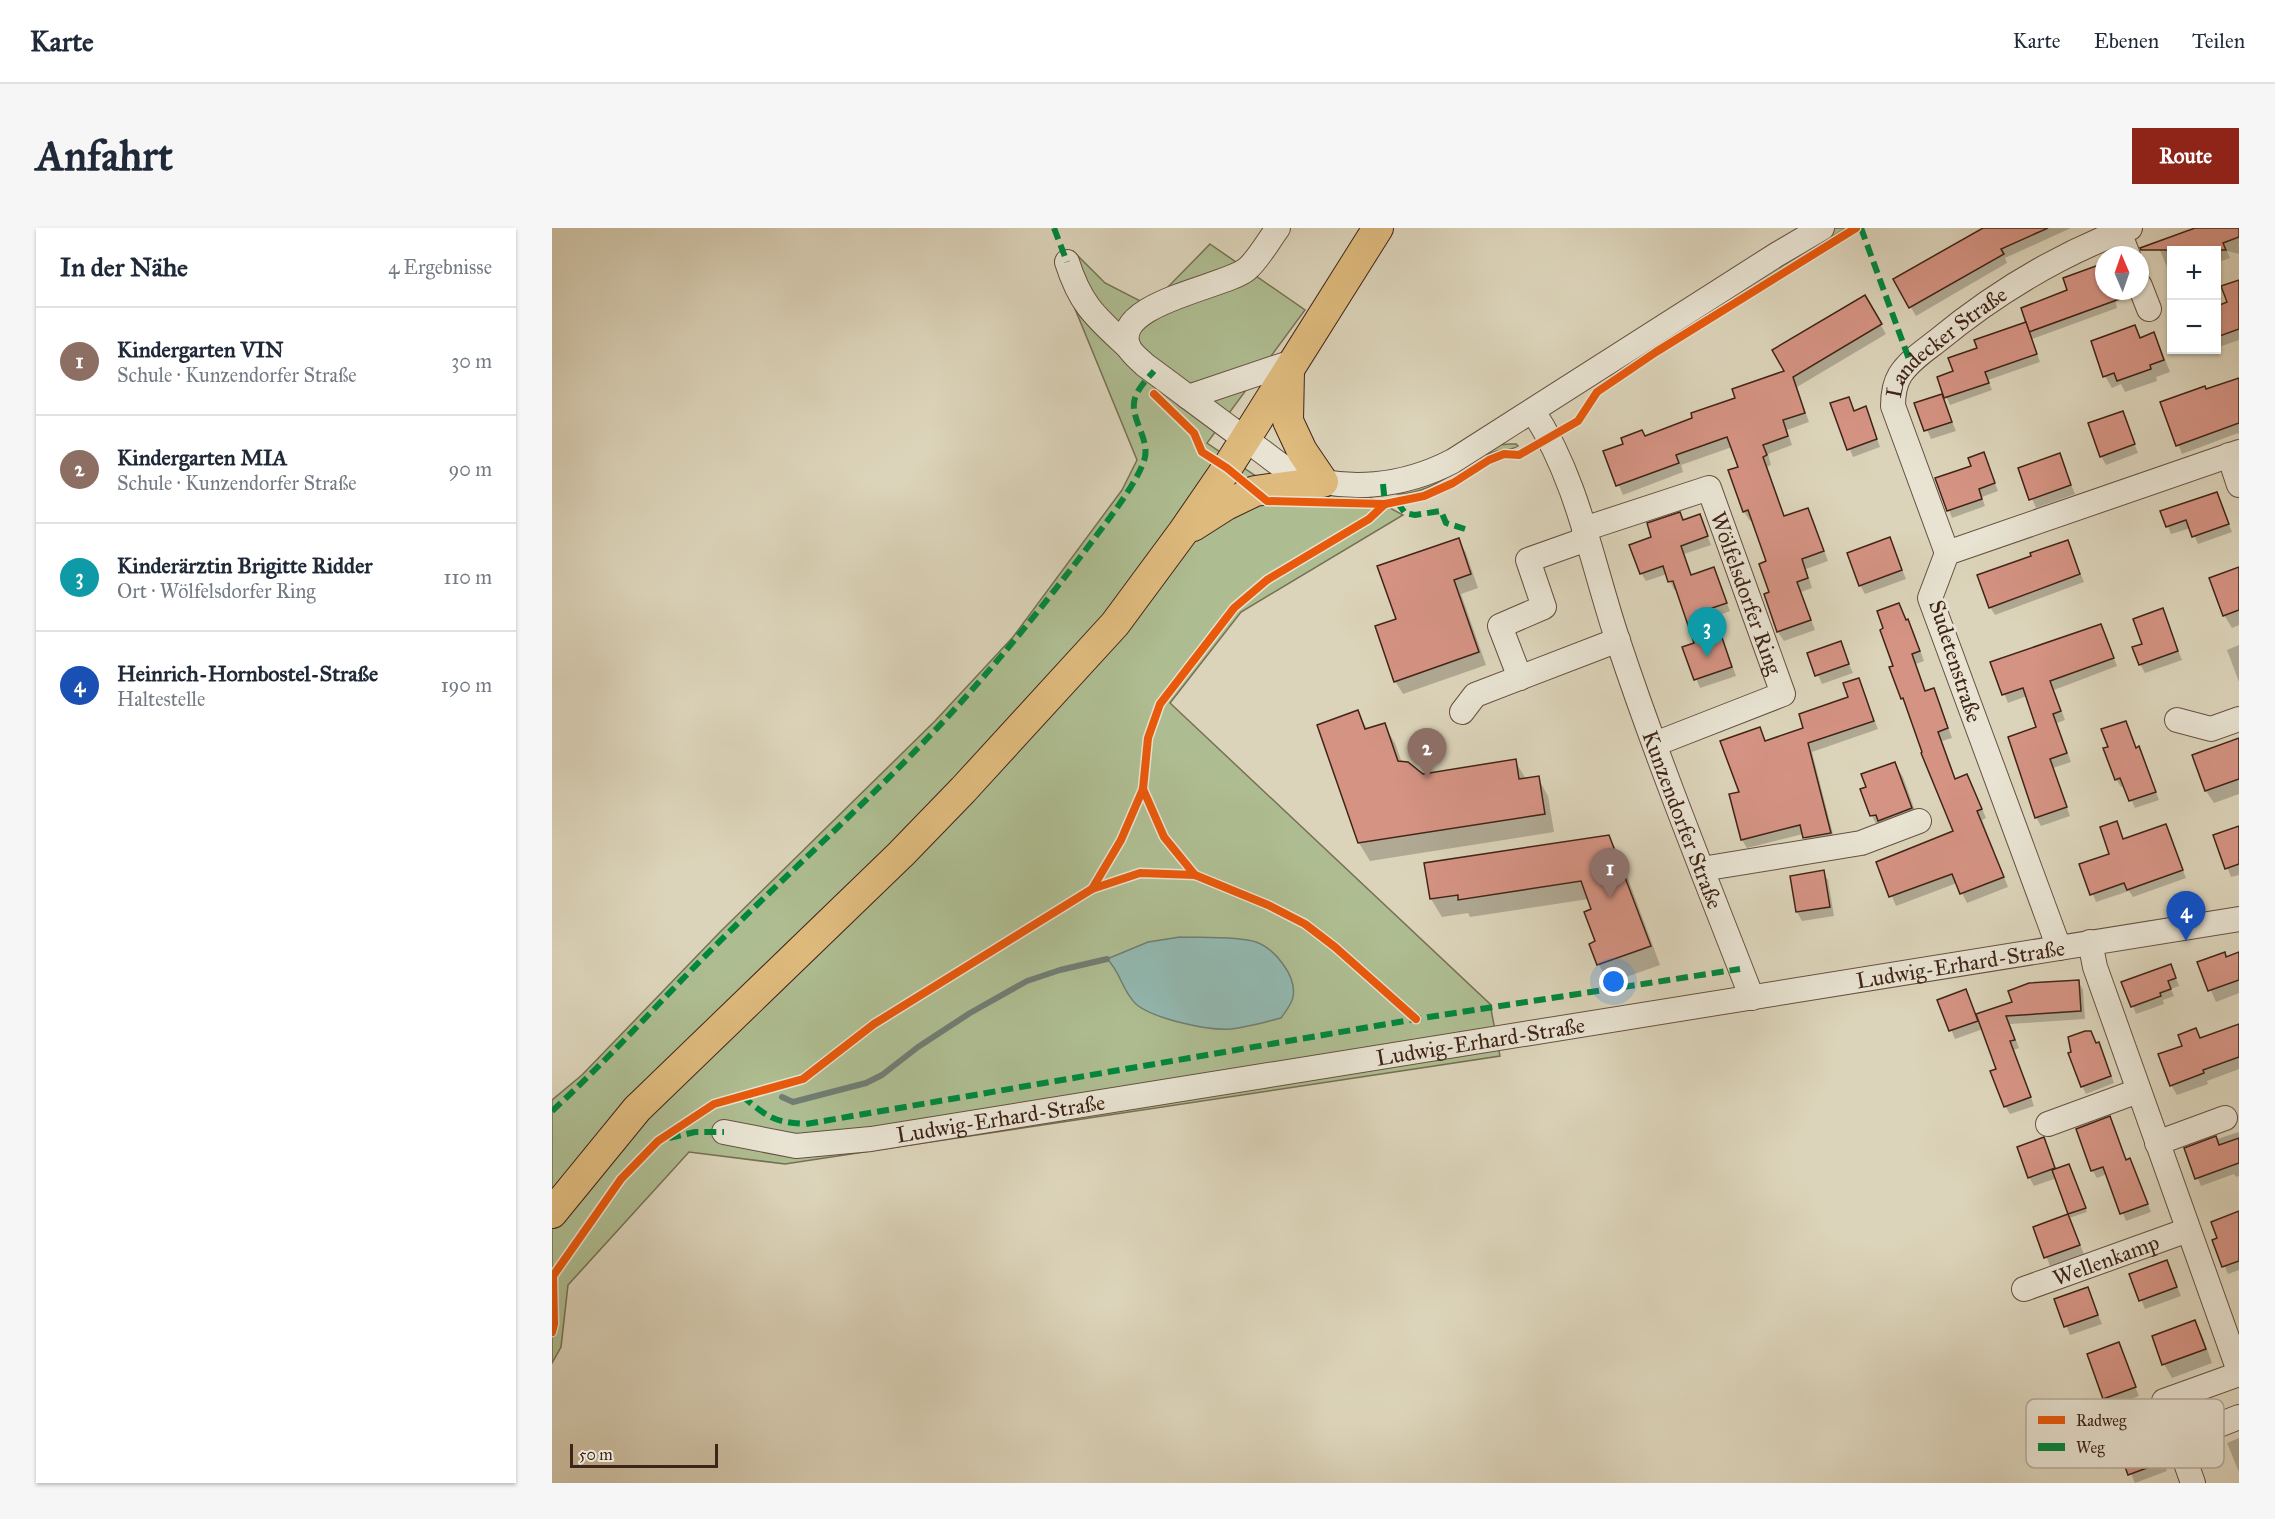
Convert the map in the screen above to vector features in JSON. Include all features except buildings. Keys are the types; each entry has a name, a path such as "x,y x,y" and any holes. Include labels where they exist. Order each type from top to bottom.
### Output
{"main road":[{"path":"552,1213 637,1109 819,934 963,790 1115,624 1183,532 1246,439 1378,228"},
{"path":"1183,532 1226,505 1255,491 1323,482 1302,451 1288,421 1292,366"}],"street":[{"path":"1129,348 1127,336 1131,326 1140,315 1172,299 1247,270 1278,228"},
{"path":"1067,262 1075,287 1090,311 1145,365 1292,472 1323,482 1383,484 1431,472 1479,447 1776,255 1822,228"},
{"name":"Landecker Straße","path":"1947,553 1893,406 1894,390 1899,376 1911,362 1948,331 2016,285 2070,254 2124,230 2127,246"},
{"path":"2145,300 2148,309"},
{"path":"1188,397 1292,366"},
{"name":"Kunzendorfer Straße","path":"1533,411 1550,437 1586,534 1618,640 1752,998"},
{"path":"1947,553 2234,454 2239,485"},
{"name":"Wölfelsdorfer Ring","path":"1586,534 1709,488 1783,694 1656,744"},
{"path":"1520,678 1500,626 1544,607 1528,560 1586,534"},
{"name":"Sudetenstraße","path":"1947,553 1930,598 2059,948"},
{"path":"1462,712 1475,695 1618,640"},
{"path":"2177,720 2211,729 2239,719"},
{"path":"1702,869 1862,843 1919,821"},
{"name":"Ludwig-Erhard-Straße","path":"724,1132 796,1146 871,1139 2239,919"},
{"name":"Wellenkamp","path":"2090,942 2095,967 2188,1230 2230,1315 2239,1372 2169,1399"},
{"path":"2048,1124 2138,1091"},
{"path":"2157,1143 2225,1118"},
{"name":"Wellenkamp","path":"2024,1289 2188,1230"},
{"path":"2224,1423 2239,1417"},
{"name":"Wellenkamp","path":"2188,1468 2193,1483"}],"green space":[{"path":"1834,228 1846,228 1610,376 1608,370"},
{"path":"1210,244 1305,310 1207,443 1281,493 1366,495 1403,515 1241,612 1170,703 1490,1004 1500,1056 785,1164 689,1152 568,1285 561,1347 552,1363 552,1100 582,1075 720,932 935,721 1013,637 1122,490 1137,460 1055,260 1073,251 1105,283 1142,302 1167,288"},
{"path":"1516,444 1518,446 1512,449 1479,458 1434,485 1410,493 1397,494 1398,491 1496,445"}],"water":[{"path":"1180,937 1248,940 1270,951 1283,964 1292,981 1293,997 1281,1018 1237,1028 1221,1029 1182,1023 1156,1015 1137,1005 1107,959 1148,942"}],"waterway":[{"path":"782,1097 793,1102 866,1083 882,1075 918,1047 970,1013 1027,981 1060,970 1107,959"}],"marked path":[{"path":"1054,228 1067,262"},
{"path":"1861,228 1910,362"},
{"path":"552,1111 715,946 919,747 971,692 1019,634 1111,516 1140,471 1145,449 1134,403 1140,388 1154,371"},
{"path":"1383,484 1385,504"},
{"path":"1397,502 1405,513 1415,515 1441,511 1446,523 1465,529"},
{"path":"742,1096 771,1117 785,1122 806,1124 1416,1019 1740,969"},
{"path":"669,1138 695,1132 724,1132"}],"cycle path":[{"path":"1154,394 1194,433 1202,452 1227,468 1267,501 1385,504 1424,496 1453,483 1489,460 1504,454 1519,455 1578,421 1597,392 1656,352 1856,228"},
{"path":"1092,889 1121,840 1143,789 1148,738 1160,704 1234,608 1267,580 1369,519 1385,504"},
{"path":"1143,789 1164,837 1195,875"},
{"path":"552,1332 554,1324 553,1276 621,1179 658,1141 714,1104 803,1079 874,1024 1092,889 1140,873 1195,875 1268,905 1305,924 1335,947 1416,1019"}],"place":[{"name":"Kinderärztin Brigitte Ridder","path":"1707,657"},
{"name":"Kindergarten MIA","path":"1427,778"},
{"name":"Kindergarten VIN","path":"1610,898"},
{"name":"Heinrich-Hornbostel-Straße","path":"2186,941"}]}
